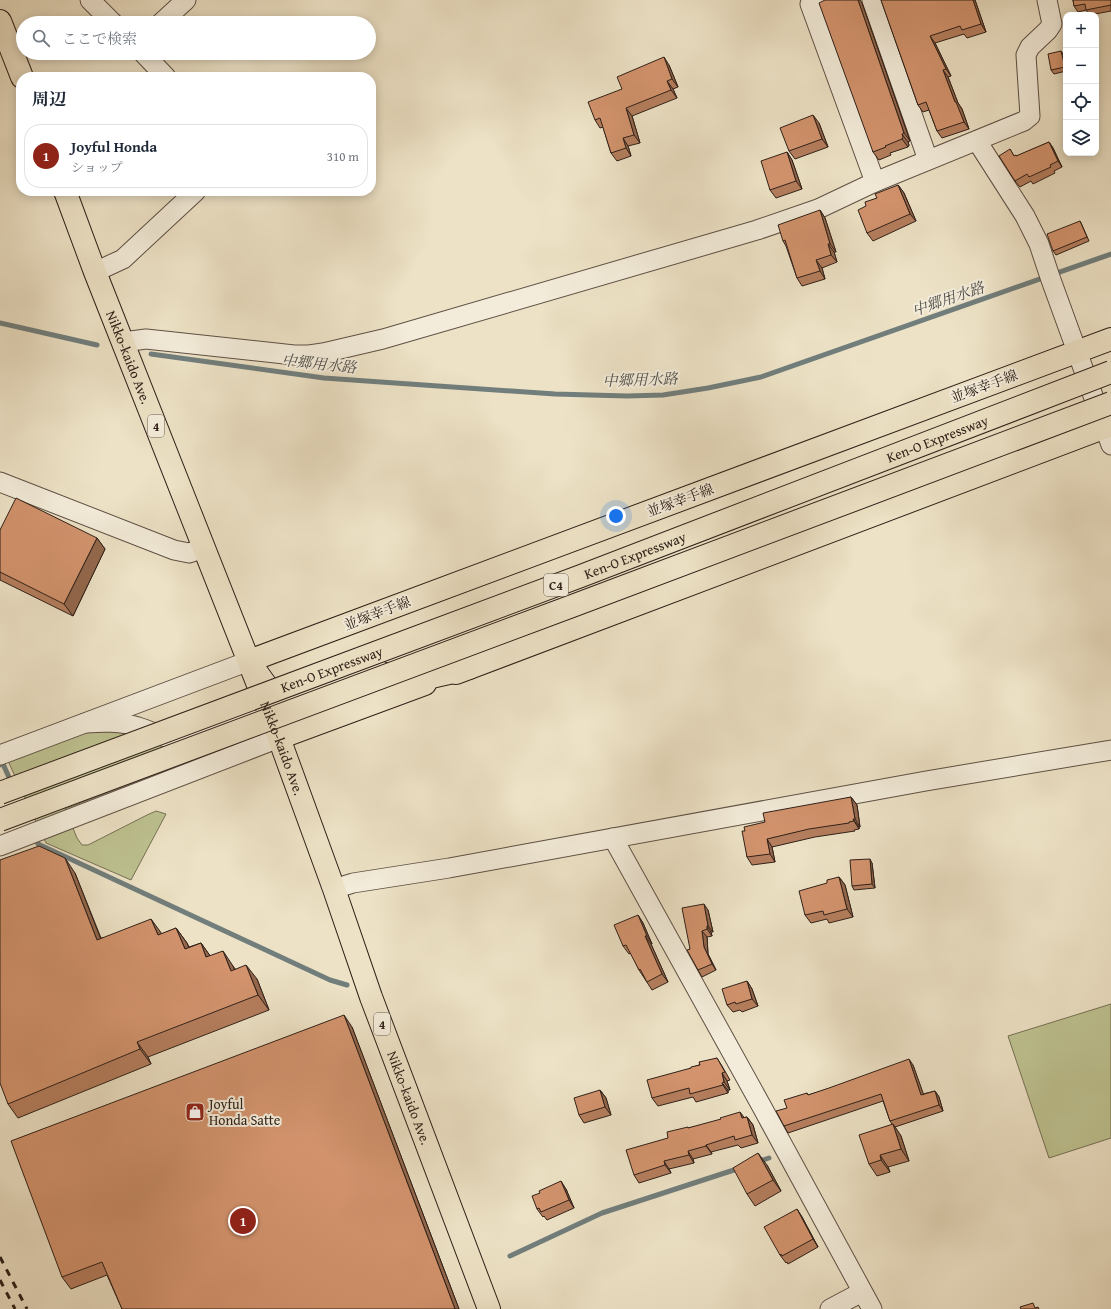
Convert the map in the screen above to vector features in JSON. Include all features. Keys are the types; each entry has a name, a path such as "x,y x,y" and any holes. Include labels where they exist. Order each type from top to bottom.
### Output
{"main road":[{"path":"0,21 20,72"},
{"name":"Nikko-kaido Ave.","path":"67,196 95,272 279,738 334,889 371,997 489,1309"},
{"name":"並塚幸手線","path":"249,661 1111,339"},
{"name":"Ken-O Expressway","path":"0,793 581,576 1111,372"},
{"name":"Ken-O Expressway","path":"0,820 1111,403"},
{"path":"279,738 1109,432"},
{"path":"249,661 274,694 285,700 365,671 379,671 399,679 409,680 469,668"}],"street":[{"path":"90,0 106,16"},
{"path":"169,16 186,0"},
{"path":"823,0 810,4 875,182"},
{"path":"872,0 928,160"},
{"path":"123,342 146,339 294,355 323,353 383,339 758,230 818,209 875,182 1024,121 1030,116 1026,55 1030,47 1048,30 1052,24 1047,0"},
{"path":"150,60 161,72"},
{"path":"977,141 1025,216 1039,244 1077,351 1109,432"},
{"path":"95,272 123,259 191,196"},
{"path":"0,482 174,550 189,553 204,548"},
{"path":"5,753 249,661"},
{"path":"0,846 279,738 265,726 251,719 243,718 230,721 180,739 171,739 137,726 117,722 85,723"},
{"path":"334,889 353,883 449,868 1111,750"},
{"path":"613,838 872,1309"},
{"path":"830,1309 862,1292"}],"green space":[{"path":"113,729 206,755 65,809 77,838 82,845 88,845 156,811 166,814 131,880 46,843 8,761 88,732"},
{"path":"1111,1004 1111,1138 1049,1158 1008,1036"}],"building":[{"path":"825,0 858,0 904,133 902,134 902,139 873,152 819,3"},
{"path":"881,0 973,0 981,24 962,30 960,26 930,36 946,69 943,70 964,122 937,131 926,102 918,105"},
{"path":"1073,0 1111,0 1111,5 1086,10 1085,4 1074,6"},
{"path":"1061,51 1063,67 1051,70 1048,54"},
{"path":"664,57 672,79 667,81 671,90 626,108 634,135 623,138 626,148 611,153 600,118 595,120 588,102 622,89 617,77"},
{"path":"813,115 822,139 789,151 780,128"},
{"path":"1049,142 1058,161 1050,165 1051,167 1029,177 1027,174 1015,181 999,156 1010,149 1014,156 1016,156"},
{"path":"787,152 796,181 770,190 761,161"},
{"path":"898,185 910,214 867,233 858,210 866,206 865,202 877,198 875,194"},
{"path":"820,210 830,244 828,244 831,255 816,260 820,271 797,278 785,240 783,241 778,225"},
{"path":"1080,221 1087,237 1053,251 1047,234"},
{"path":"16,498 97,538 64,604 0,572 0,530"},
{"path":"851,797 855,819 853,819 854,821 809,829 767,839 770,854 747,857 742,831 745,831 744,827 765,822 763,813"},
{"path":"39,846 65,858 97,940 151,919 158,935 176,928 185,949 201,943 206,957 223,951 231,971 246,965 258,995 137,1042 140,1049 8,1104 0,1083 0,860"},
{"path":"870,859 872,884 852,886 850,860"},
{"path":"839,877 847,909 824,915 823,911 805,915 799,891 827,883 827,880"},
{"path":"704,904 708,926 707,929 702,931 704,947 712,964 698,970 687,950 690,949 682,908"},
{"path":"638,915 647,936 645,936 662,974 647,982 626,945 623,946 614,925"},
{"path":"747,981 752,999 727,1005 722,989"},
{"path":"344,1015 455,1309 122,1309 102,1262 62,1277 11,1141"},
{"path":"717,1058 725,1072 722,1073 724,1082 722,1083 723,1085 690,1094 689,1088 652,1098 647,1080 691,1068 700,1065 699,1062"},
{"path":"909,1059 921,1095 935,1091 939,1105 890,1121 881,1094 784,1126 776,1111 787,1108 784,1100 807,1093 808,1095"},
{"path":"600,1090 605,1107 579,1115 574,1098"},
{"path":"740,1112 742,1118 747,1117 752,1135 735,1140 734,1136 688,1151 689,1155 664,1161 665,1165 634,1175 626,1150 668,1138 667,1132 721,1119 720,1118"},
{"path":"893,1124 901,1149 880,1155 881,1160 869,1164 859,1135"},
{"path":"758,1153 773,1180 747,1194 733,1168"},
{"path":"561,1181 569,1200 541,1212 539,1208 537,1209 532,1196 540,1193 539,1191"},
{"path":"797,1209 813,1239 782,1256 764,1227"},
{"path":"1033,1303 1035,1308 1038,1307 1039,1309 1021,1309 1020,1307"}],"waterway":[{"name":"中郷用水路","path":"151,354 324,378 555,394 627,396 663,395 708,388 761,377 1111,254"},
{"name":"中郷用水路","path":"0,323 97,345"},
{"path":"0,765 3,764 12,784"},
{"path":"35,837 38,844 330,980 347,985"},
{"path":"757,1162 769,1158"},
{"path":"510,1256 602,1213 740,1168"}],"railway":[{"path":"0,1257 27,1309"},
{"path":"0,1280 15,1309"}],"place":[{"name":"Joyful Honda Satte","path":"195,1112"},
{"name":"Joyful Honda","path":"243,1221"}]}
